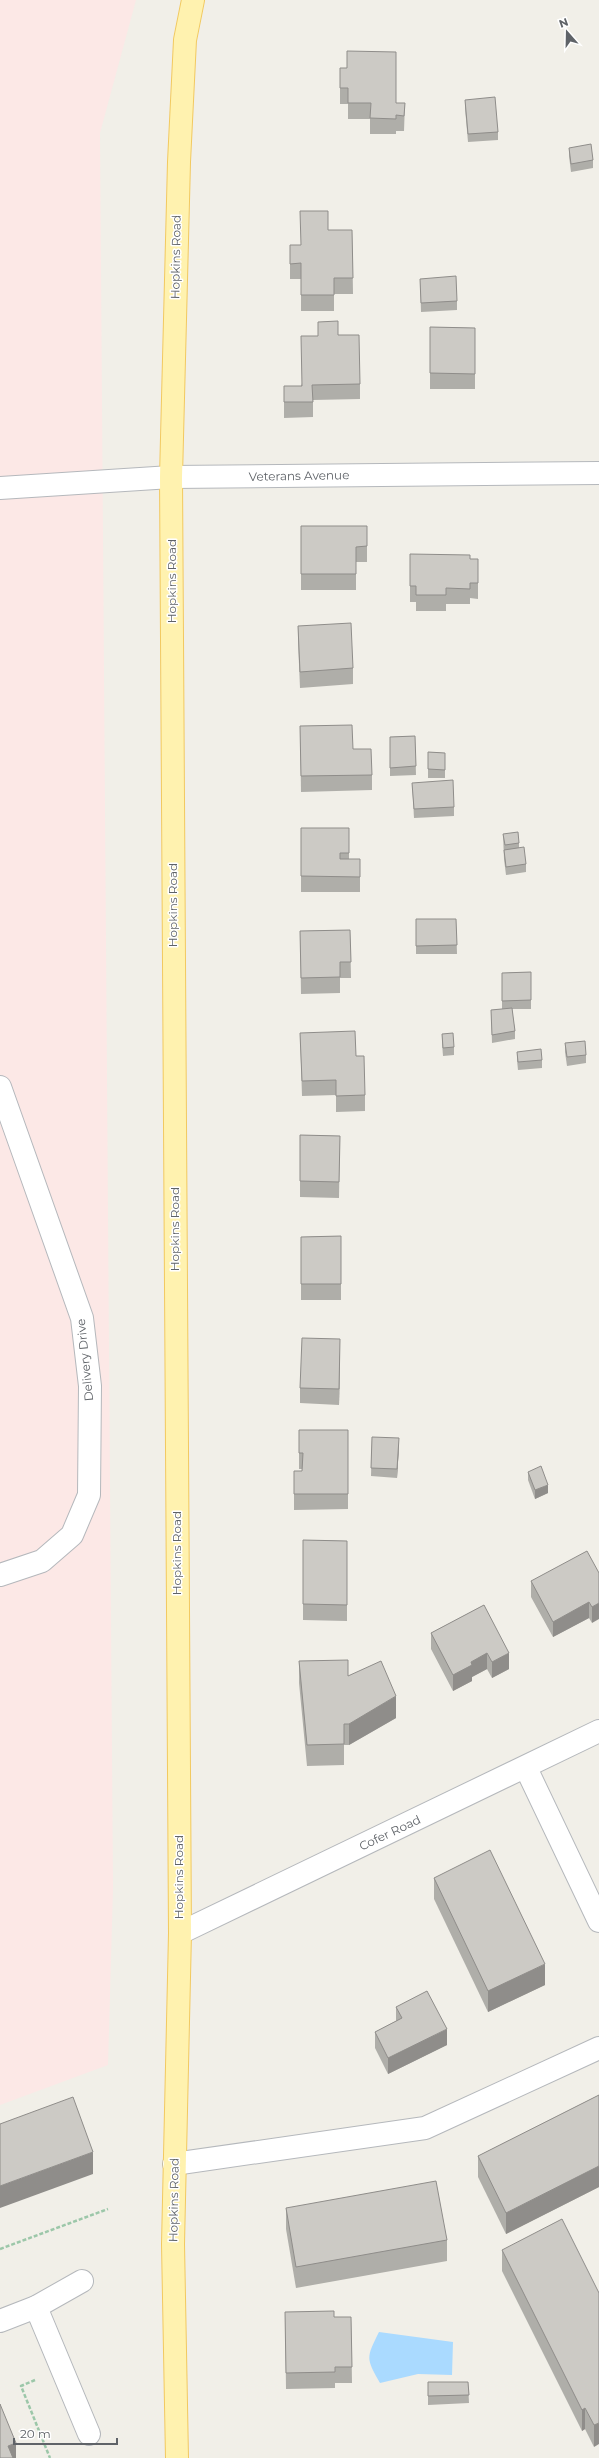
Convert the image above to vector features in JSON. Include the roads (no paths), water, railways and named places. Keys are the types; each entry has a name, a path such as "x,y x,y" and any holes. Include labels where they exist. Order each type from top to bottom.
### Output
{"main road":[{"name":"Hopkins Road","path":"177,2458 173,2244 180,1933 171,477 179,162 185,40 193,0"}],"street":[{"name":"Veterans Avenue","path":"0,488 171,477 599,473"},
{"name":"Delivery Drive","path":"0,1087 82,1318 90,1386 89,1495 72,1535 42,1561 0,1575"},
{"name":"Cofer Road","path":"180,1933 526,1768 599,1731"},
{"path":"526,1768 599,1921"},
{"path":"174,2164 425,2128 599,2048"},
{"path":"0,2321 36,2307 82,2280"},
{"path":"36,2307 89,2434"}],"water":[{"path":"379,2332 453,2342 452,2375 418,2374 380,2383 372,2368 369,2358"}]}
